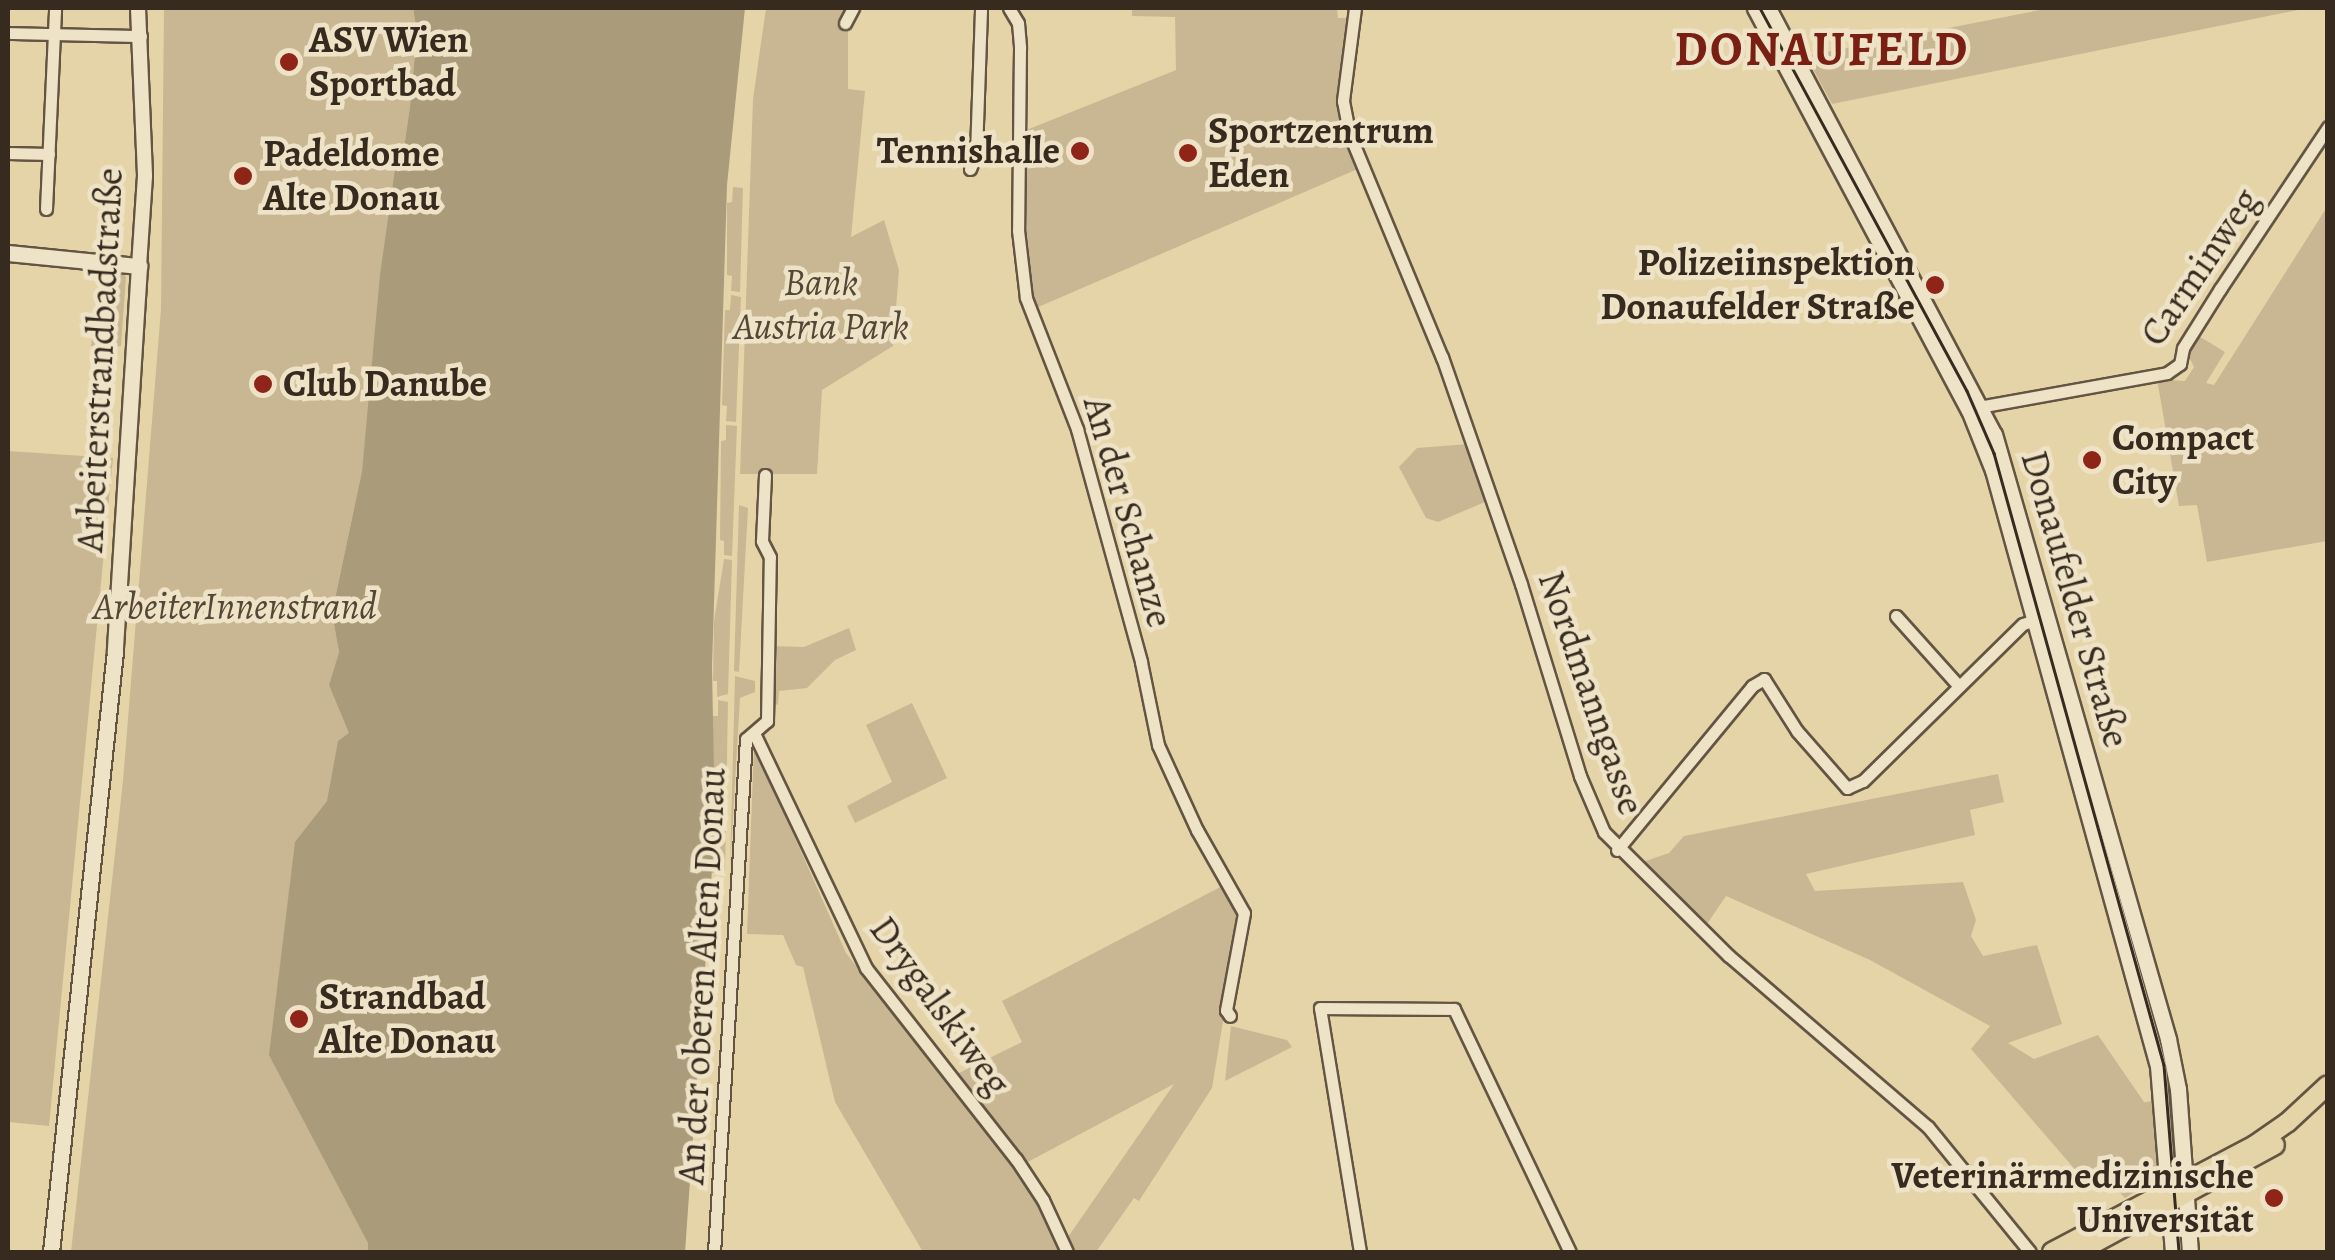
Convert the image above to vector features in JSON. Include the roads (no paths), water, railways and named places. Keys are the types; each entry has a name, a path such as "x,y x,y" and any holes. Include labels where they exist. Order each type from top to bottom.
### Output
{"main road":[{"name":"Donaufelder Straße","path":"1755,8 1975,407 1994,434 2158,1066 2190,1252"},
{"name":"Donaufelder Straße","path":"1768,8 1975,407"},
{"path":"8,253 139,266"},
{"name":"Arbeiterstrandbadstraße","path":"51,1252 115,651 139,266"},
{"path":"2078,1252 2272,1134 2328,1085"},
{"path":"2052,1252 2258,1158 2328,1098"},
{"name":"Donaufelder Straße","path":"2173,1252 2178,1194"}],"street":[{"path":"46,209 55,8"},
{"name":"Arbeiterstrandbadstraße","path":"138,8 145,216 139,266"},
{"path":"845,23 853,8"},
{"path":"970,168 976,153 981,8"},
{"name":"An der Schanze","path":"1009,8 1018,22 1020,48 1018,230 1026,298 1077,429 1141,662 1158,744 1197,830 1244,913 1226,1010 1230,1016"},
{"name":"Nordmanngasse","path":"1355,8 1343,101 1349,133 1442,356 1521,584 1587,796 1617,850 1729,956 1928,1127 2030,1252"},
{"path":"8,33 141,36"},
{"name":"Carminweg","path":"1975,407 2167,373 2180,364 2192,334 2328,127"},
{"path":"8,152 49,154"},
{"name":"An der oberen Alten Donau","path":"714,1252 746,739 768,721 770,558 762,541 764,475"},
{"path":"1896,616 1958,685"},
{"path":"1617,850 1752,686 1764,679 1797,732 1847,788 1864,781 2024,624 2040,619"},
{"name":"Drygalskiweg","path":"754,732 866,968 1016,1159 1043,1200 1067,1252"},
{"path":"1360,1252 1320,1008 1454,1009 1570,1252"}],"tram line":[{"path":"1760,8 1967,391 1994,453 2164,1065 2179,1252"}],"place":[{"name":"ASV Wien Sportbad","path":"289,62"},
{"name":"Tennishalle","path":"1080,151"},
{"name":"Sportzentrum Eden","path":"1188,153"},
{"name":"Padeldome Alte Donau","path":"243,176"},
{"name":"Polizeiinspektion Donaufelder Straße","path":"1935,285"},
{"name":"Club Danube","path":"263,384"},
{"name":"Compact City","path":"2092,460"},
{"name":"Strandbad Alte Donau","path":"299,1019"},
{"name":"Veterinärmedizinische Universität","path":"2274,1198"}],"district":[{"name":"DONAUFELD","path":"1822,50"}],"park label":[{"name":"Bank Austria Park","path":"821,305"},
{"name":"ArbeiterInnenstrand","path":"235,607"}]}
